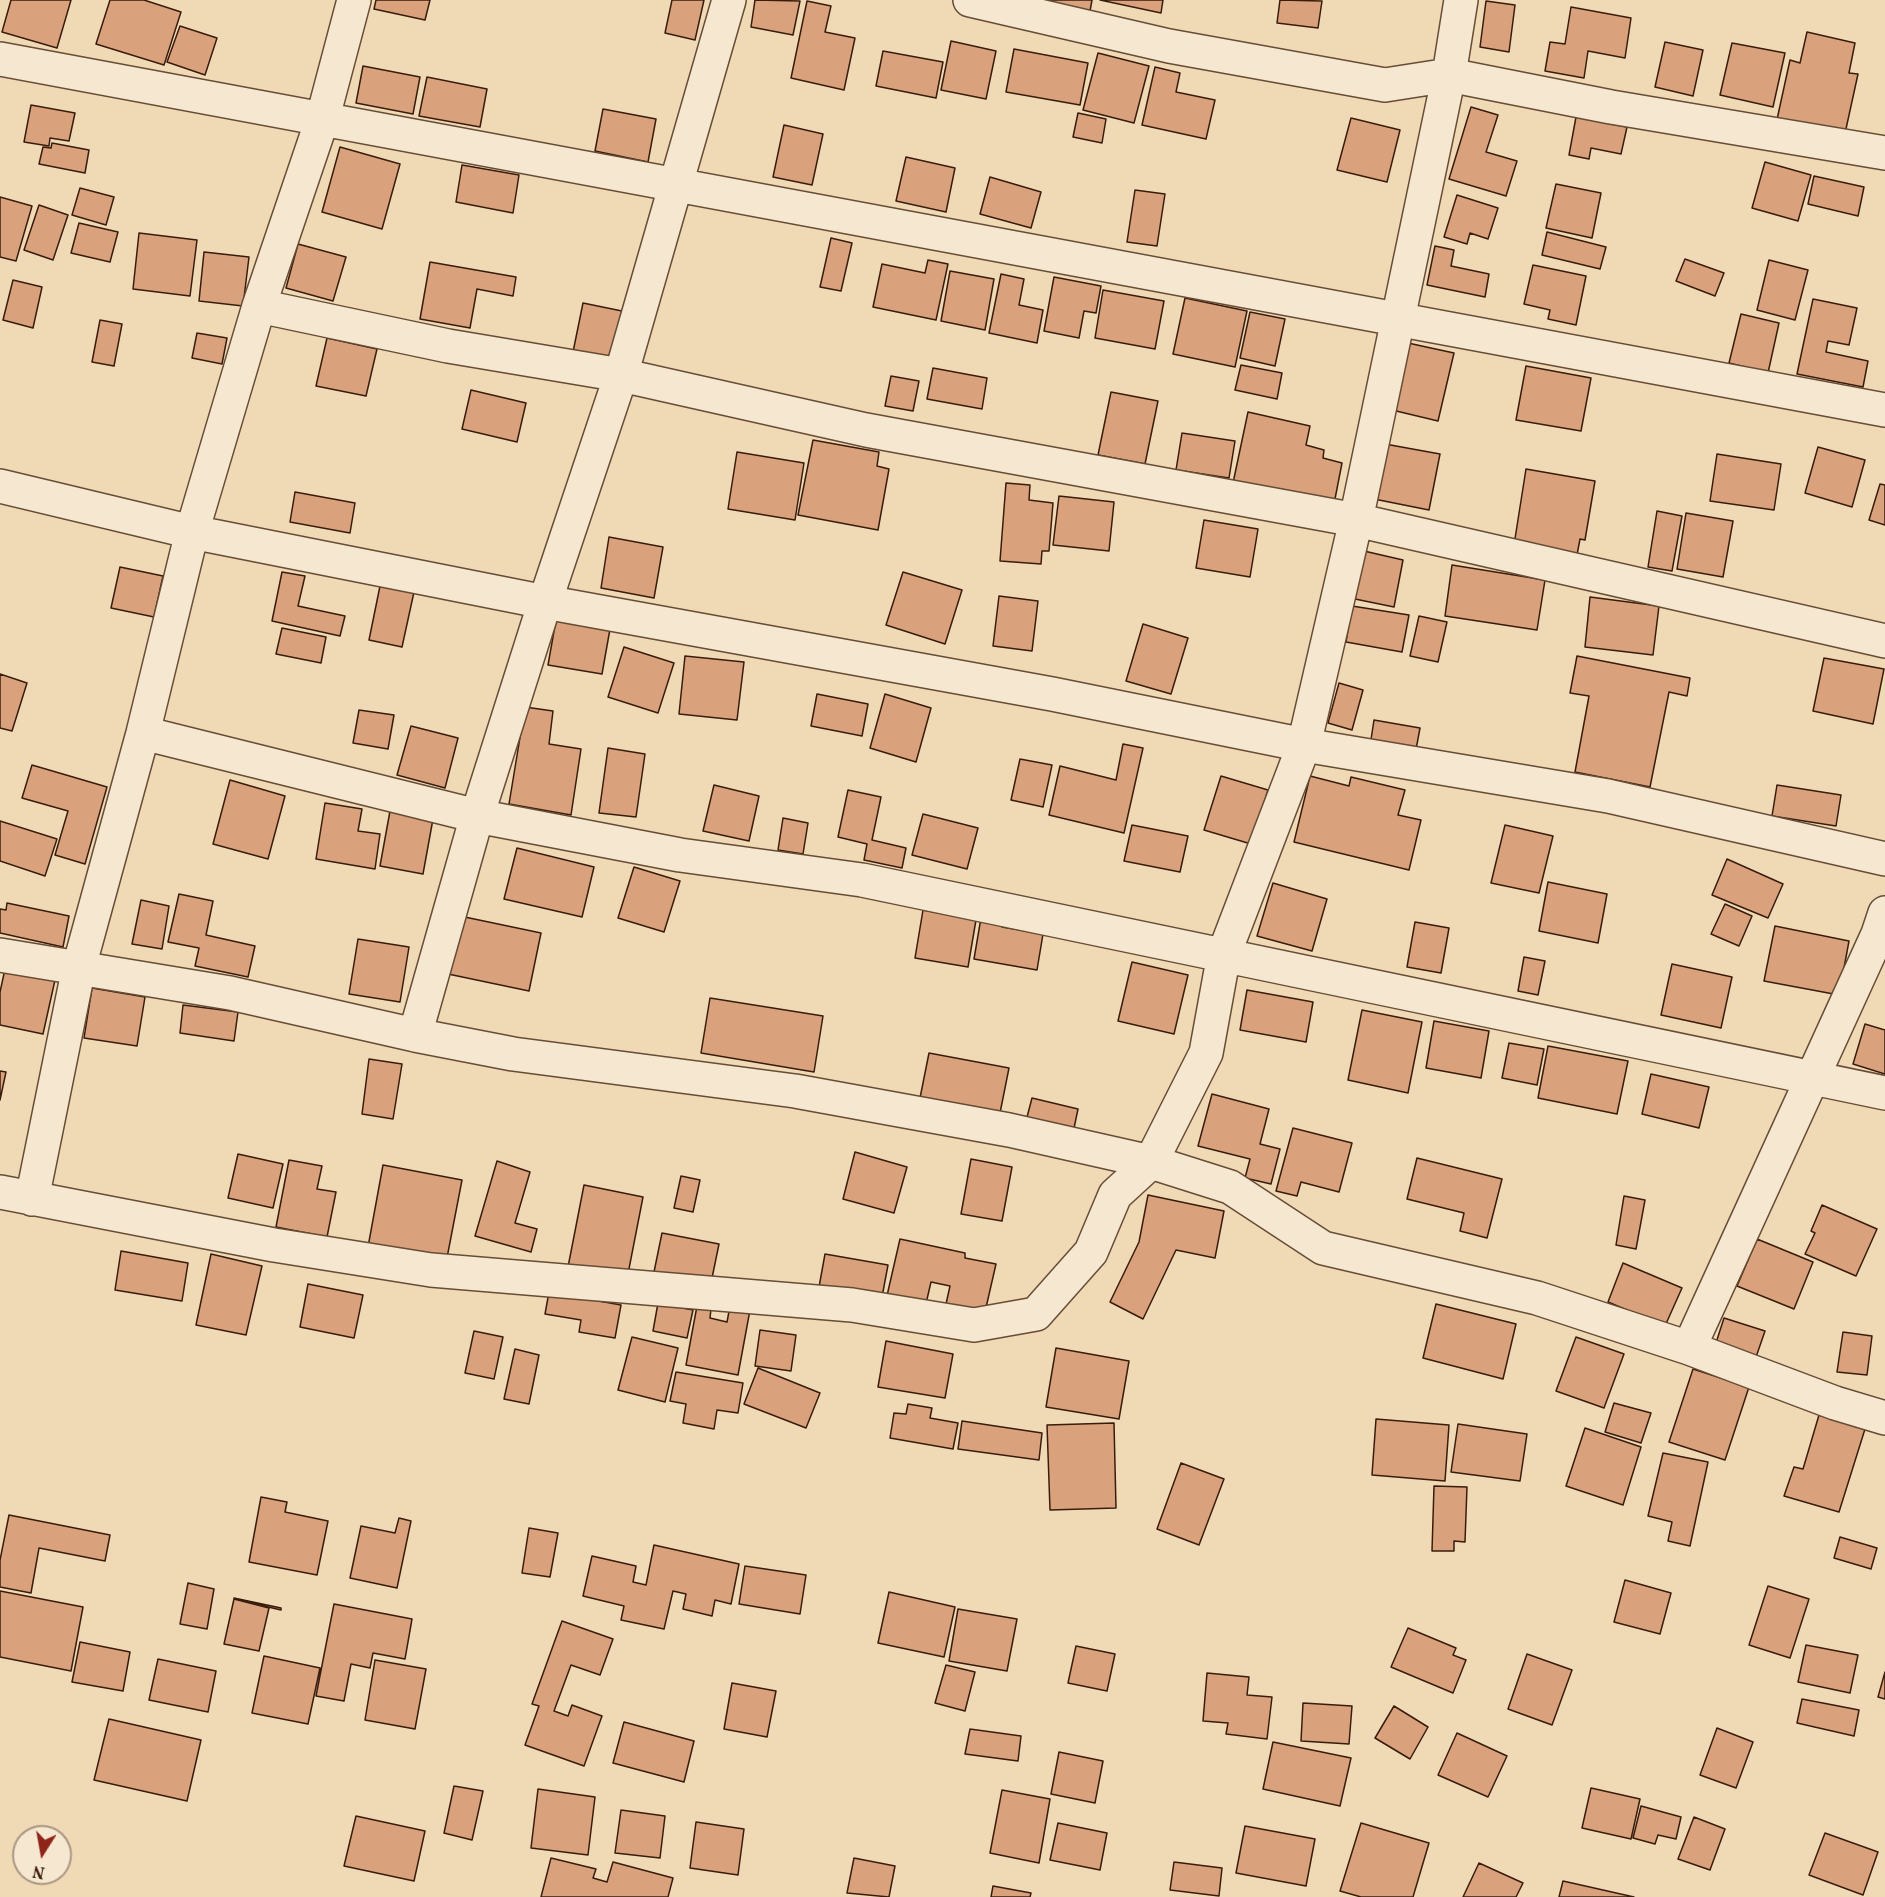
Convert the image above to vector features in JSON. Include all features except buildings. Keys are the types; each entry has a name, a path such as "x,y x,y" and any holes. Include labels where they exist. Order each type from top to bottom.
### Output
{"street":[{"path":"32,1198 78,967 143,733 192,532 259,306 323,117 354,0"},
{"path":"415,1035 477,816 544,602 621,375 729,0"},
{"path":"970,0 1169,46 1385,84 1449,75 1611,108 1885,153"},
{"path":"0,1192 274,1245 431,1270 852,1305 974,1325 1036,1314 1091,1252 1115,1195 1150,1162 1206,1053 1224,954 1304,745 1356,520 1449,75 1461,0"},
{"path":"0,59 323,117 674,185 1885,410"},
{"path":"259,306 448,346 621,375 866,430 1356,520 1885,640"},
{"path":"0,486 192,532 544,602 1052,694 1304,745 1608,796 1885,860"},
{"path":"143,733 477,816 680,855 862,880 1885,1093"},
{"path":"1689,1348 1885,914"},
{"path":"0,955 230,993 415,1035 513,1054 795,1091 1009,1130 1150,1162 1230,1187 1323,1248 1537,1298 1689,1348 1835,1403 1885,1418"}]}
